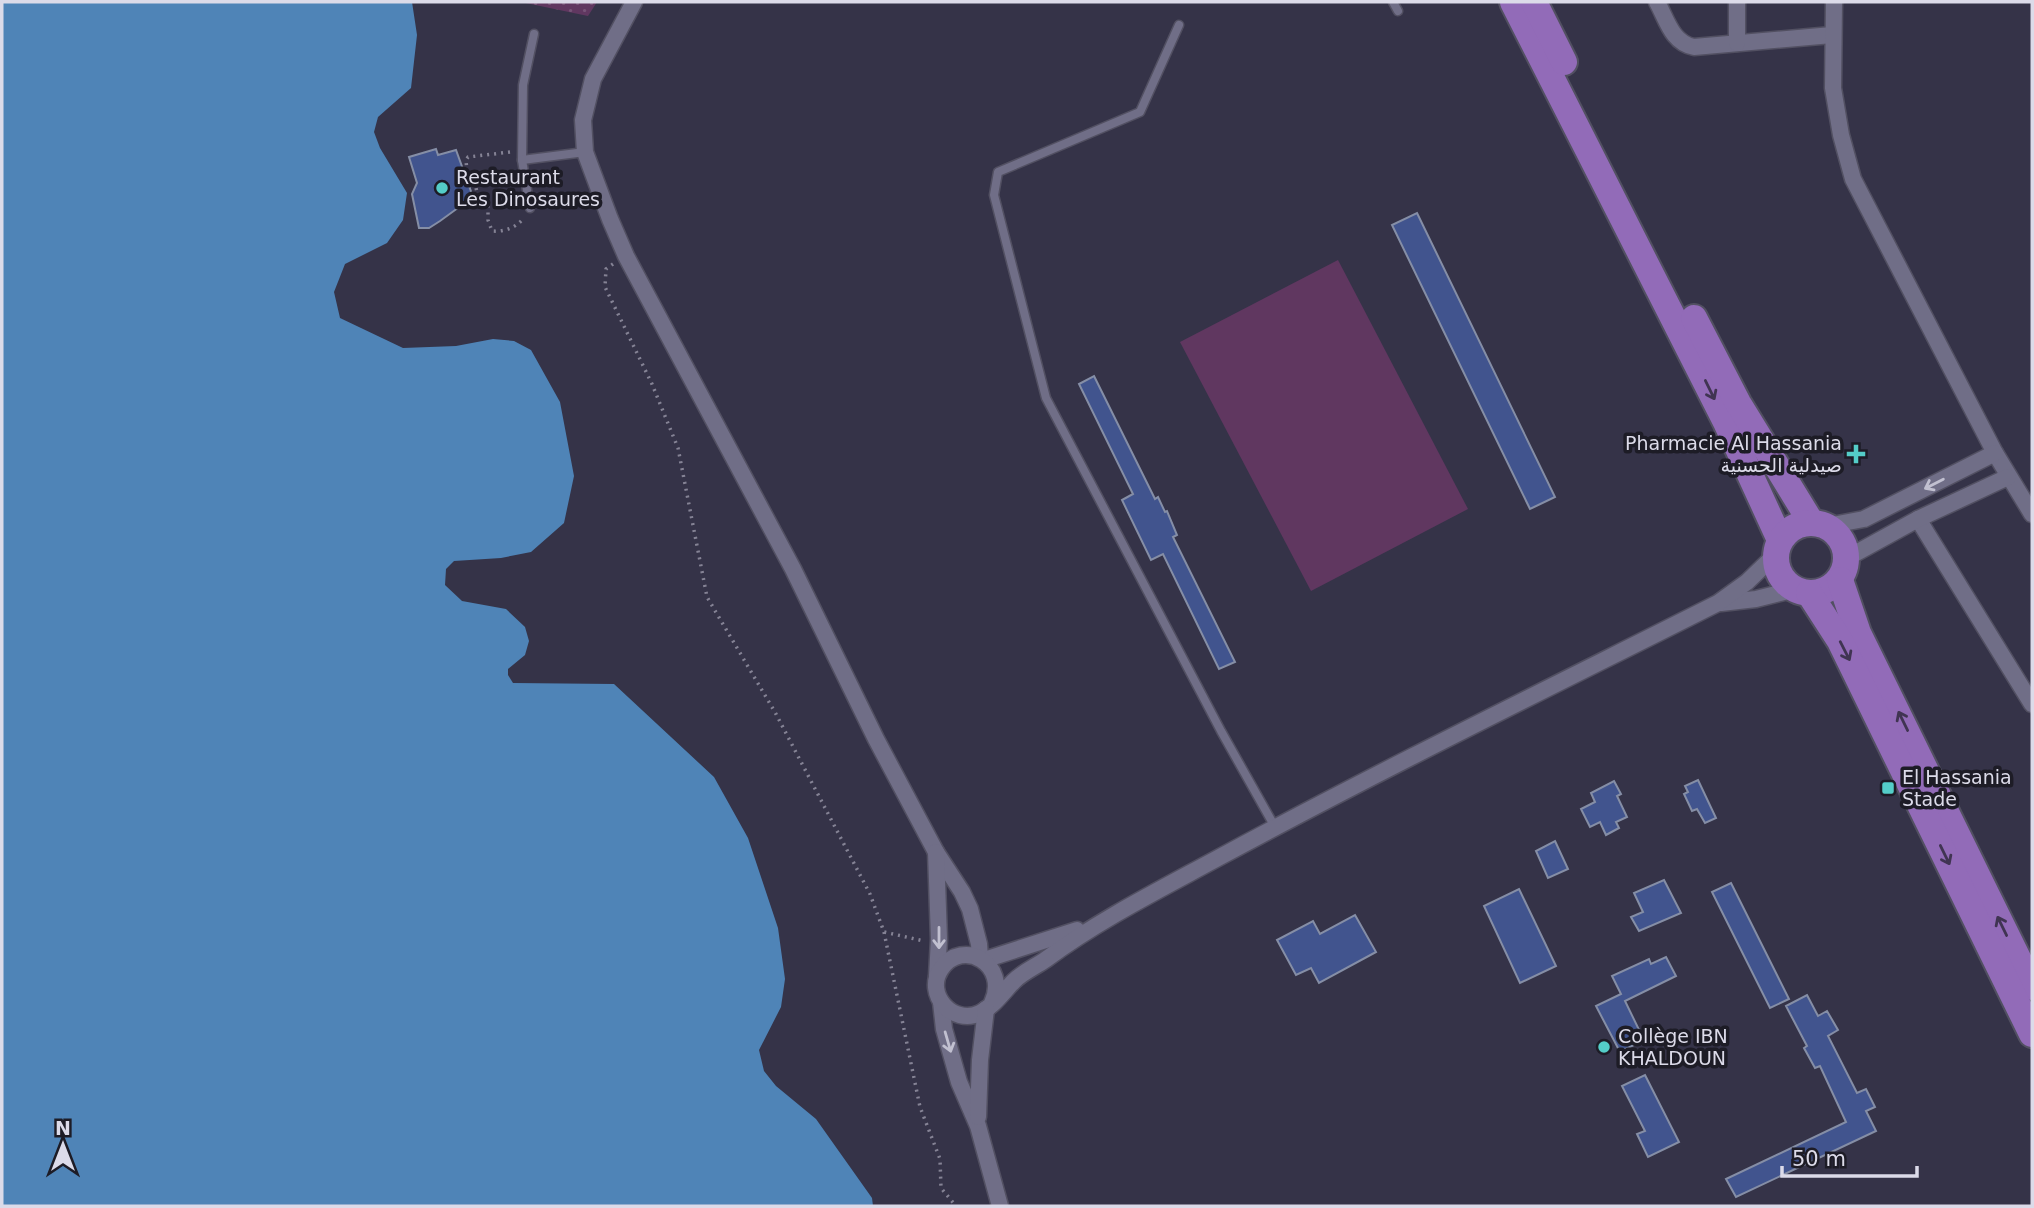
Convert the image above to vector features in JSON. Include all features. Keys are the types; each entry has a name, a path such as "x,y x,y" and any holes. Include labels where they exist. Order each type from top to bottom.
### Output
{"highway":[{"path":"1513,2 1696,362 1778,547 1777,568 1784,581 1802,591 1840,641 2032,1034"},
{"path":"1534,2 1738,403 1819,524 1839,536 1846,550 1843,569 1858,633 2032,987"},
{"path":"1778,547 1788,531 1799,524 1819,524"},
{"path":"1802,591 1821,592 1831,587 1843,569"}],"street":[{"path":"635,2 593,79 583,120 584,152 626,256 793,569 876,739 936,852 962,892 970,909 982,959"},
{"path":"1657,2 1683,45 1694,47 1832,34"},
{"path":"1737,2 1737,43"},
{"path":"1834,2 1833,88 1840,135 1853,179 1995,453 2032,514"},
{"path":"1819,524 1864,519 1995,453"},
{"path":"1843,569 1918,519 2008,477"},
{"path":"1918,519 2032,704"},
{"path":"941,1002 954,1013 971,1016 989,1006 1018,977 1096,924 1275,827 1718,603 1747,582 1778,547"},
{"path":"1718,603 1802,591"},
{"path":"936,852 939,939 937,994 941,1002 944,1029 960,1082 978,1126 1000,1206"},
{"path":"982,959 1096,924"},
{"path":"937,977 941,969 954,958 972,956 982,959 990,966 997,980 979,1060 978,1126"}],"lane":[{"path":"1393,2 1398,11"},
{"path":"1179,25 1140,112 998,172 994,195 1046,398 1221,731 1275,827"},
{"path":"530,208 522,156 523,85 534,34"},
{"path":"522,156 584,152"}],"path":[{"path":"522,156 475,155 466,160 467,172 488,207 488,220 492,231 515,226 530,208"},
{"path":"626,256 606,269 605,287 652,384 678,448 707,597 795,750 870,894 884,932 920,1107 940,1159 941,1188 956,1206"},
{"path":"884,932 926,942"}],"shaded area":[{"path":"521,2 597,2 588,16"},
{"path":"1338,260 1468,509 1311,591 1180,342"}],"water":[{"path":"2,2 412,2 417,35 411,88 378,117 374,132 380,148 407,193 403,220 387,243 345,264 334,292 340,318 403,348 456,346 493,339 514,341 531,350 560,402 574,476 564,523 531,552 501,558 454,561 446,569 445,585 462,601 506,609 525,627 529,641 525,655 508,669 513,683 614,684 714,777 748,838 778,928 785,979 781,1007 759,1050 764,1071 776,1086 816,1119 872,1198 873,1206 2,1206"}],"building":[{"name":"Restaurant Les Dinosaures","path":"436,149 438,155 456,150 473,197 429,228 419,228 412,194 417,183 409,157"},
{"path":"1417,213 1555,497 1530,509 1392,225"},
{"path":"1094,376 1155,499 1158,497 1165,512 1167,511 1177,535 1173,537 1235,662 1219,669 1163,554 1151,560 1122,500 1133,494 1079,384"},
{"path":"1698,780 1716,818 1705,823 1697,809 1692,811 1684,794 1688,792 1685,786"},
{"path":"1614,781 1621,794 1617,796 1627,817 1616,822 1619,828 1606,835 1600,822 1590,827 1581,809 1595,802 1591,793"},
{"path":"1555,841 1568,869 1548,878 1536,851"},
{"path":"1664,880 1681,913 1639,931 1631,917 1643,912 1634,893"},
{"path":"1731,883 1789,999 1770,1008 1712,892"},
{"path":"1519,889 1556,966 1520,983 1484,906"},
{"path":"1355,915 1376,952 1319,983 1311,968 1296,975 1277,940 1313,921 1320,934"},
{"path":"1666,957 1676,976 1625,1001 1644,1040 1620,1052 1596,1006 1621,994 1612,976 1649,959 1651,964"},
{"path":"1807,995 1818,1016 1827,1011 1838,1030 1828,1036 1857,1093 1866,1089 1875,1107 1866,1111 1876,1131 1736,1197 1726,1179 1846,1122 1820,1066 1815,1068 1804,1048 1807,1046 1786,1006"},
{"path":"1645,1075 1679,1142 1648,1157 1637,1134 1645,1131 1622,1086"}],"place":[{"name":"Restaurant Les Dinosaures","path":"442,188"},
{"name":"Pharmacie Al Hassania صيدلية الحسنية","path":"1856,454"},
{"name":"El Hassania Stade","path":"1888,788"},
{"name":"Collège IBN KHALDOUN","path":"1604,1047"}]}
